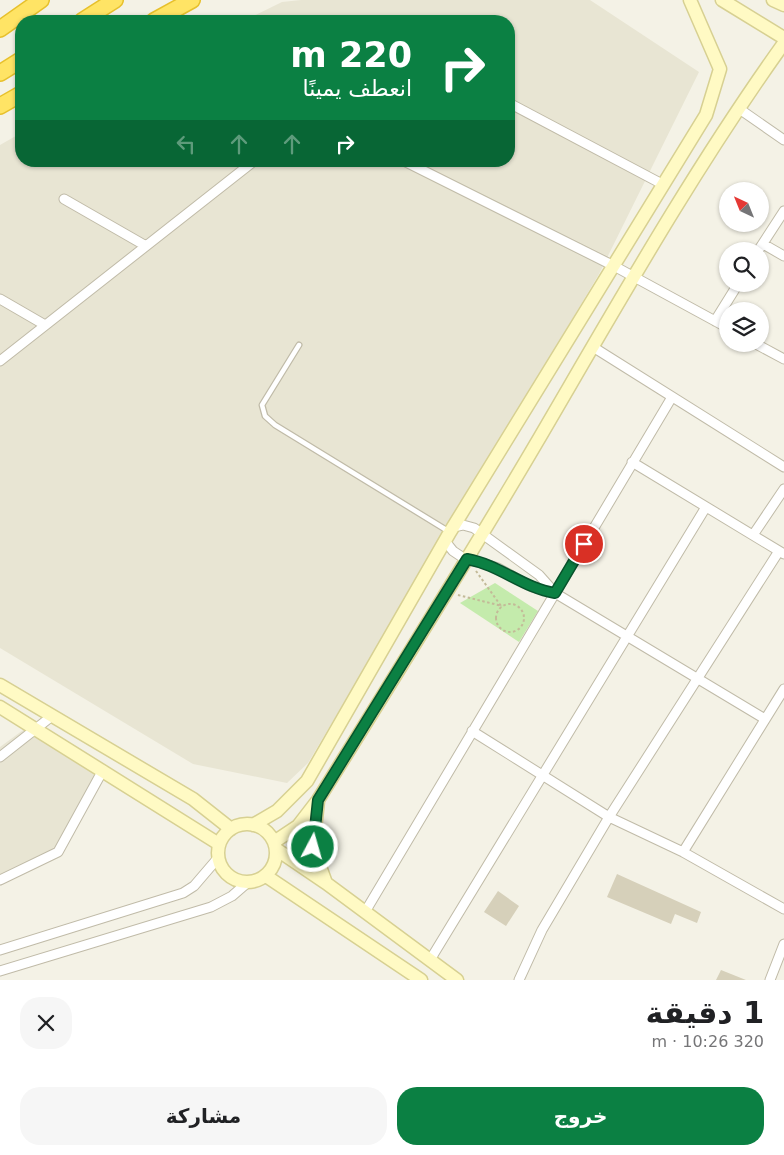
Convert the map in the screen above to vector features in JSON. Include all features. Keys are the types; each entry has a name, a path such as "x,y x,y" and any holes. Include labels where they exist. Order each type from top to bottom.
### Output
{"highway":[{"path":"20,15 41,0"},
{"path":"91,15 115,0"},
{"path":"165,15 192,0"},
{"path":"0,29 15,18"},
{"path":"0,73 15,64"},
{"path":"0,106 15,97"}],"street":[{"path":"253,825 277,811 307,781 449,534 706,115 720,70 690,0"},
{"path":"722,0 784,38"},
{"path":"773,0 784,6"},
{"path":"0,971 211,907 232,896 247,883 266,876 274,864 275,845 298,826 318,800 483,535 634,277 738,108 784,43"},
{"path":"515,106 664,185"},
{"path":"738,108 784,140"},
{"path":"0,361 245,167"},
{"path":"416,167 614,266 719,323"},
{"path":"64,199 146,246"},
{"path":"765,242 784,211"},
{"path":"769,251 784,256"},
{"path":"715,321 733,292"},
{"path":"0,299 45,325"},
{"path":"593,347 784,467"},
{"path":"769,351 784,359"},
{"path":"365,912 672,397"},
{"path":"519,980 542,930 609,817 697,678 781,553 632,462"},
{"path":"753,535 784,489"},
{"path":"430,960 706,506"},
{"path":"449,534 468,526 539,575 555,593"},
{"path":"449,534 452,551 467,559 498,568 532,586 555,593 765,720"},
{"path":"0,685 193,799 231,829"},
{"path":"682,852 784,689"},
{"path":"0,707 219,844"},
{"path":"0,757 52,716"},
{"path":"472,731 609,817 682,852 784,909"},
{"path":"0,880 58,852 103,770"},
{"path":"318,800 313,847 326,883"},
{"path":"247,883 239,881 225,872 218,858 219,844 231,829 245,824 253,825 268,833 275,845 457,980"},
{"path":"0,950 183,893 194,886 218,858"},
{"path":"266,876 421,980"},
{"path":"770,980 784,944"}],"lane":[{"path":"299,345 262,405 265,416 275,425 449,534"}],"path":[{"path":"467,559 502,606"},
{"path":"446,593 502,606 510,604 522,610 524,619 516,630 502,630 496,623 496,614 502,606"}],"shaded area":[{"path":"301,0 590,0 699,72 599,274 308,763 287,783 193,764 0,648 0,145 15,136 15,167 515,167 515,15 255,15 282,2"},
{"path":"30,725 106,772 65,842 0,886 0,747"}],"green space":[{"path":"495,583 538,611 519,642 460,603"}],"building":[{"path":"617,874 701,912 697,923 675,914 671,924 607,897"},
{"path":"498,891 519,906 506,926 484,912"},
{"path":"721,970 746,980 716,980"}],"route":[{"path":"313,847 318,800 467,559 486,563 538,589 555,593 584,544"}]}
